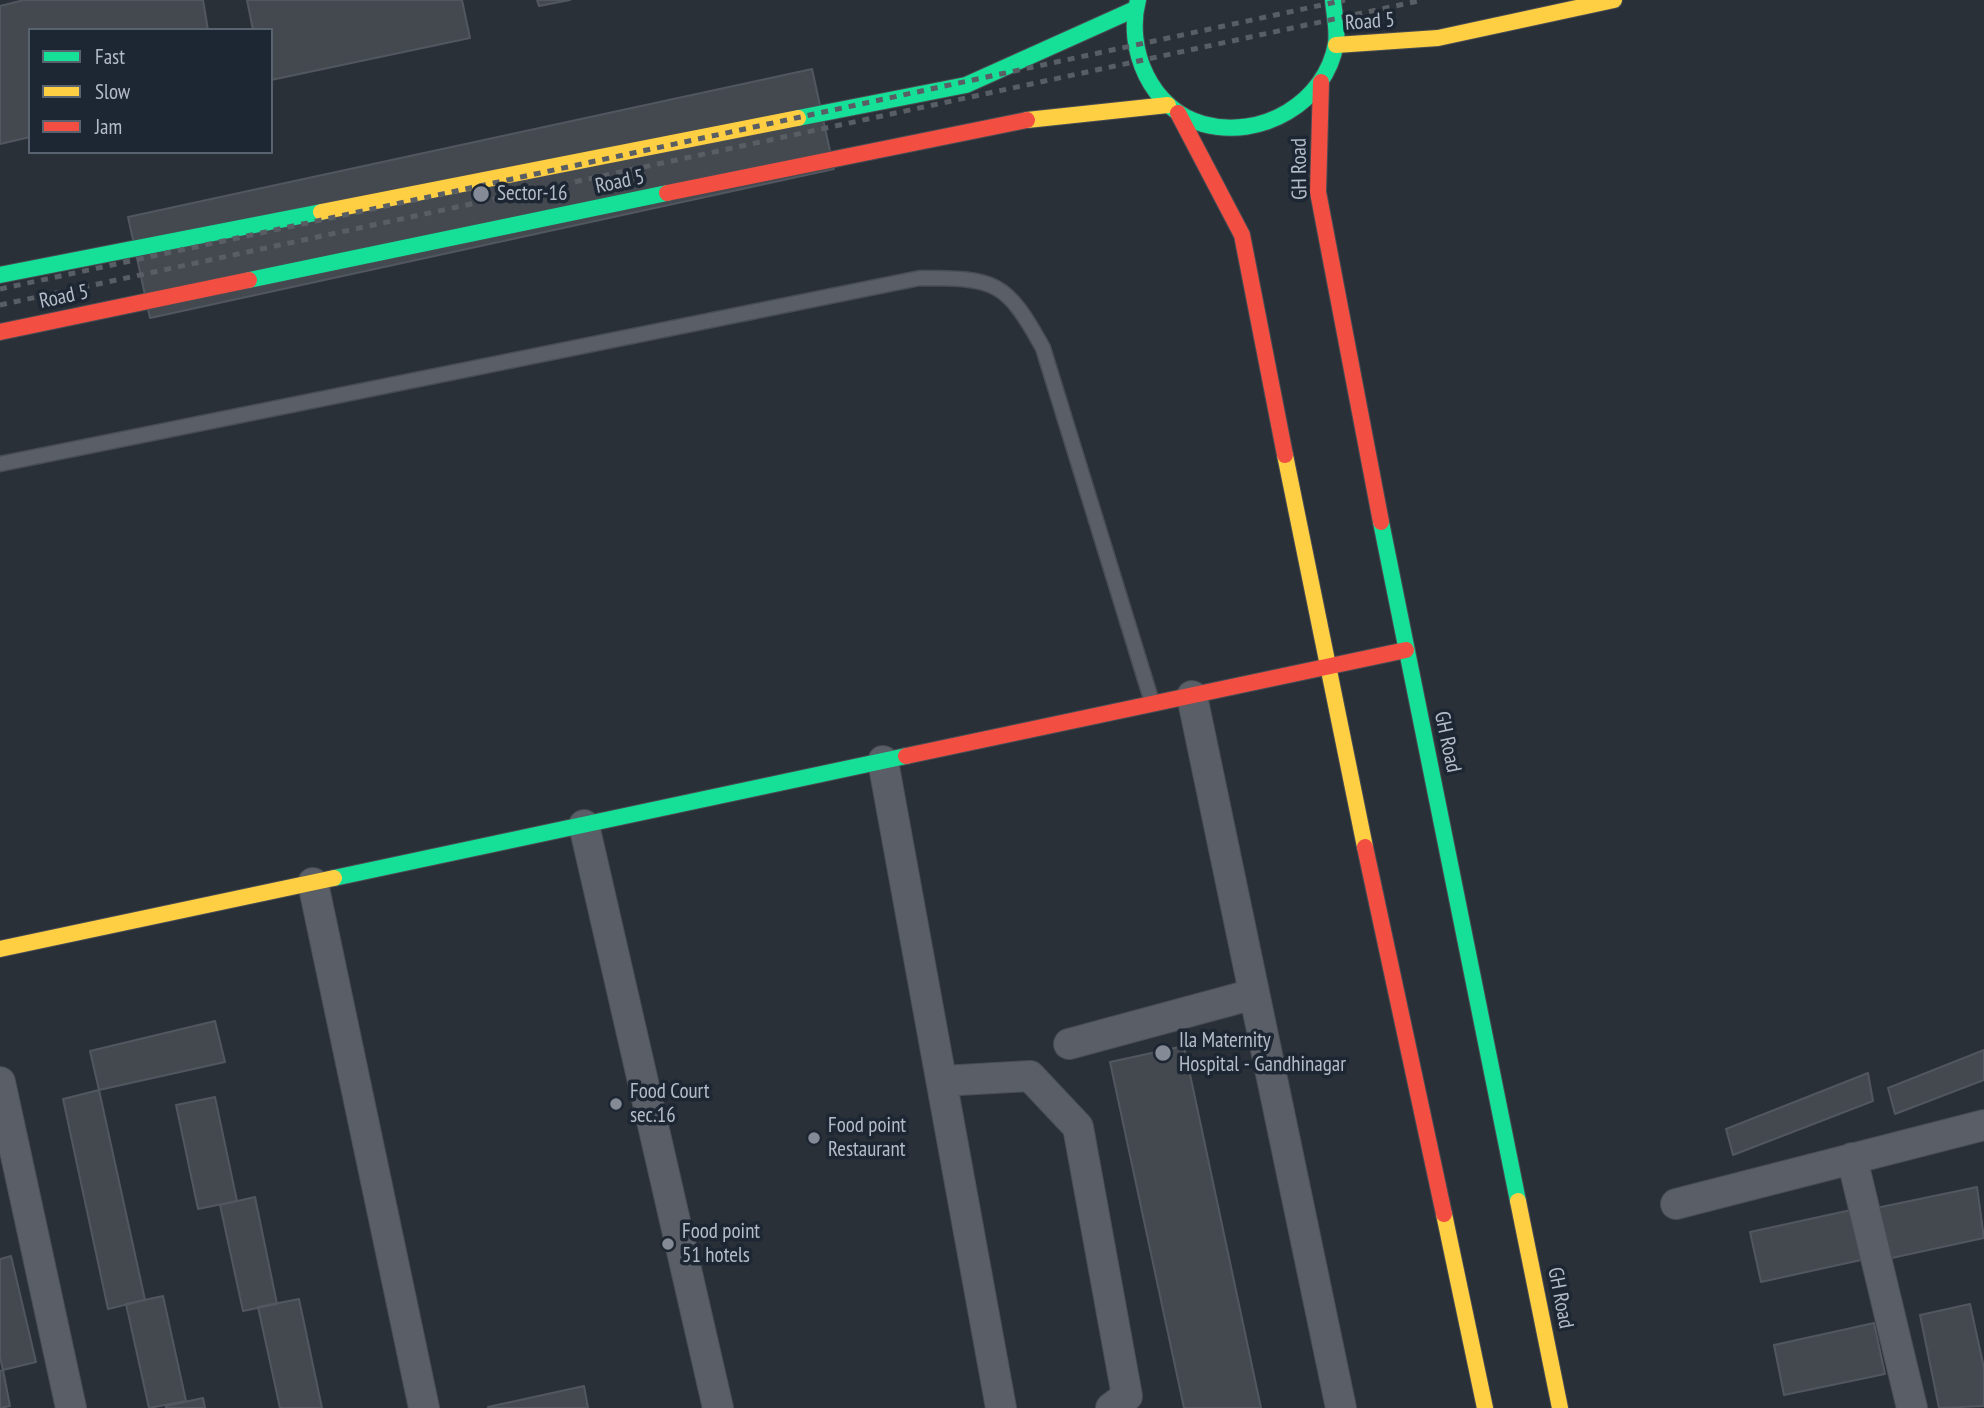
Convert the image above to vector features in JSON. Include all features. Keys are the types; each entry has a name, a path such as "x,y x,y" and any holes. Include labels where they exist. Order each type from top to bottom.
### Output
{"street":[{"path":"1173,109 1208,127 1241,130 1272,123 1300,107 1321,82 1336,45 1337,15 1333,0"},
{"name":"Road 5","path":"1336,45 1438,38 1614,0"},
{"path":"1137,4 1134,36 1139,61 1150,85 1173,109 1242,235 1327,667 1485,1408"},
{"name":"Road 5","path":"0,275 967,85 1137,4"},
{"name":"GH Road","path":"1321,82 1318,192 1406,650 1560,1408"},
{"name":"Road 5","path":"0,332 1011,122 1173,109"},
{"path":"0,949 1406,650"},
{"path":"1192,695 1341,1408"},
{"path":"883,761 1001,1408"},
{"path":"584,825 718,1408"},
{"path":"313,883 424,1408"},
{"path":"1069,1044 1254,994"},
{"path":"942,1081 1030,1076 1078,1127 1127,1396 1111,1408"},
{"path":"0,1082 71,1408"},
{"path":"1676,1204 1984,1125"},
{"path":"1852,1158 1912,1408"}],"lane":[{"path":"0,464 920,278 969,278 995,286 1021,307 1043,348 1153,704"}],"building":[{"path":"24,0 203,0 208,28 28,28 28,137 0,144 0,6"},
{"path":"247,0 462,0 470,38 273,80 273,28 253,28"},
{"path":"537,0 570,0 539,6"},
{"path":"812,69 834,169 150,318 128,217"},
{"path":"215,1021 225,1062 99,1090 90,1051"},
{"path":"1184,1046 1261,1408 1184,1408 1110,1062"},
{"path":"1984,1050 1984,1080 1895,1114 1888,1088"},
{"path":"1868,1073 1873,1101 1733,1155 1726,1129"},
{"path":"99,1090 145,1300 108,1309 63,1099"},
{"path":"215,1097 237,1201 198,1209 176,1105"},
{"path":"1977,1187 1984,1238 1887,1259 1876,1208"},
{"path":"255,1197 277,1304 243,1311 220,1205"},
{"path":"1851,1210 1861,1260 1761,1282 1750,1232"},
{"path":"11,1256 36,1362 3,1370 0,1357 0,1259"},
{"path":"163,1296 186,1401 149,1408 126,1304"},
{"path":"299,1299 322,1408 280,1408 258,1307"},
{"path":"1970,1304 1984,1368 1984,1406 1939,1408 1920,1315"},
{"path":"1874,1323 1885,1374 1784,1395 1774,1345"},
{"path":"3,1370 10,1406 0,1408 0,1371"},
{"path":"584,1386 588,1408 488,1407"},
{"path":"203,1398 205,1408 166,1408 166,1406"}],"railway":[{"path":"0,289 1345,0"},
{"path":"0,305 1423,0"}],"traffic: fast":[{"path":"1138,0 1135,38 1139,57 1156,92 1169,106 1185,117 1225,128 1247,127 1288,112 1305,99 1319,83 1330,64 1336,43 1333,0"},
{"path":"798,118 966,85 1135,9"},
{"path":"249,280 667,193"},
{"path":"0,275 321,212"},
{"path":"1381,522 1518,1201"},
{"path":"334,878 906,756"}],"traffic: slow":[{"path":"1336,45 1438,38 1614,0"},
{"path":"1027,120 1168,105"},
{"path":"321,212 798,118"},
{"path":"1285,455 1365,847"},
{"path":"0,949 334,878"},
{"path":"1518,1201 1560,1408"},
{"path":"1444,1214 1485,1408"}],"traffic: jam":[{"path":"1321,82 1318,192 1381,522"},
{"path":"1178,113 1242,235 1285,455"},
{"path":"667,193 1027,120"},
{"path":"0,332 249,280"},
{"path":"906,756 1406,650"},
{"path":"1365,847 1444,1214"}],"place":[{"name":"Sector-16","path":"481,194"},
{"name":"Ila Maternity Hospital - Gandhinagar","path":"1163,1053"},
{"name":"Food Court sec.16","path":"616,1104"},
{"name":"Food point Restaurant","path":"814,1138"},
{"name":"Food point 51 hotels","path":"668,1244"}]}
